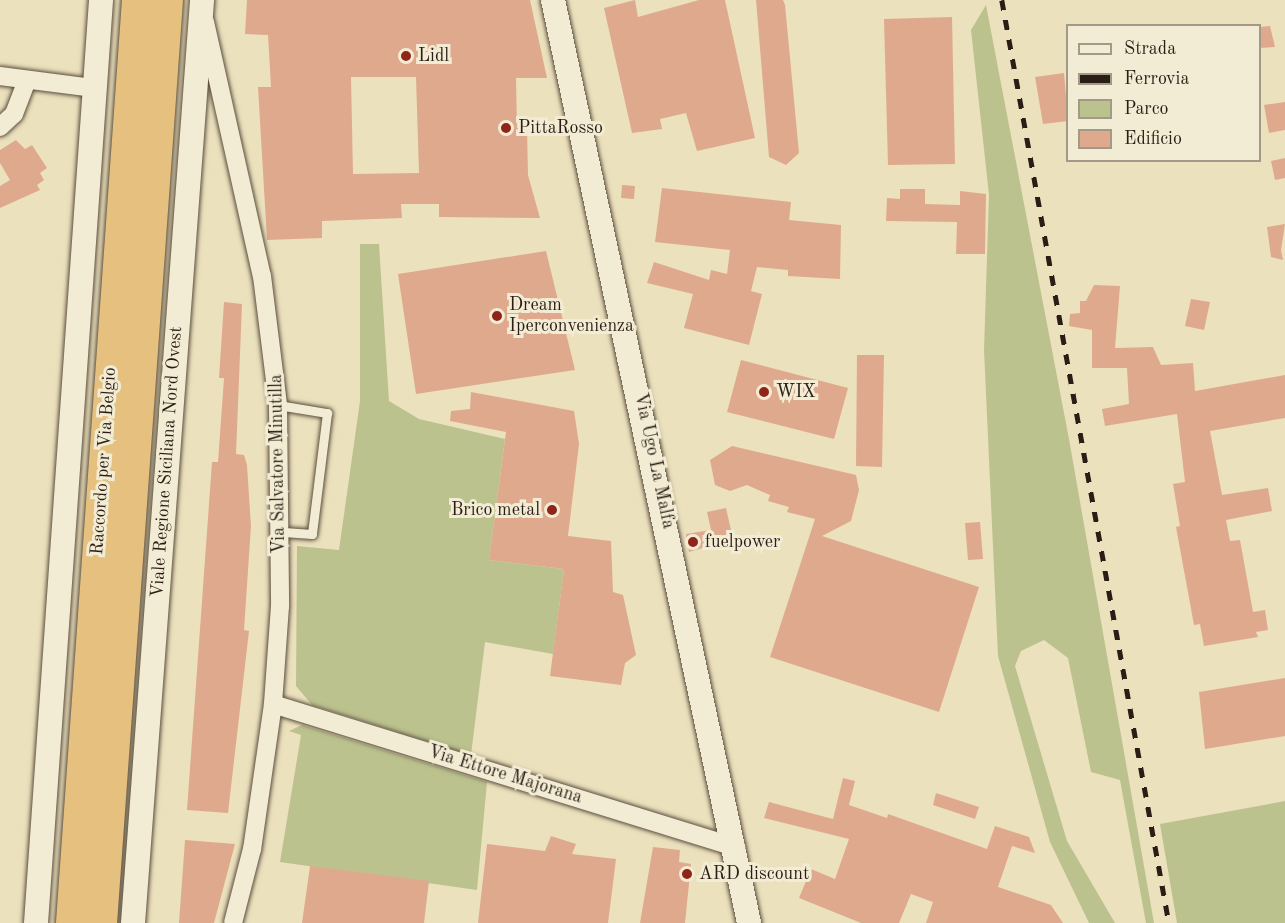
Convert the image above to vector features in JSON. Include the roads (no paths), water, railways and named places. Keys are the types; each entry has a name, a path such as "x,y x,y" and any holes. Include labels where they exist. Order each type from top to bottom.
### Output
{"highway":[{"name":"Raccordo per Via Belgio","path":"72,923 138,0"},
{"name":"Raccordo per Via Belgio","path":"101,923 167,0"}],"street":[{"path":"36,923 101,0"},
{"name":"Via Ugo La Malfa","path":"554,0 736,847 749,923"},
{"name":"Via Salvatore Minutilla","path":"202,4 262,276 278,405 280,532 273,704 252,849 233,923"},
{"name":"Viale Regione Siciliana Nord Ovest","path":"133,923 202,4"},
{"path":"0,76 94,88"},
{"path":"0,127 14,114 27,80"},
{"name":"Via Ettore Majorana","path":"273,704 736,847"}],"lane":[{"path":"278,405 327,413 312,534 280,532"}],"railway":[{"path":"1002,0 1169,923"}],"place":[{"name":"Lidl","path":"406,56"},
{"name":"PittaRosso","path":"506,128"},
{"name":"Dream Iperconvenienza","path":"497,316"},
{"name":"WIX","path":"764,392"},
{"name":"Brico metal","path":"552,510"},
{"name":"fuelpower","path":"693,542"},
{"name":"ARD discount","path":"687,874"}]}
